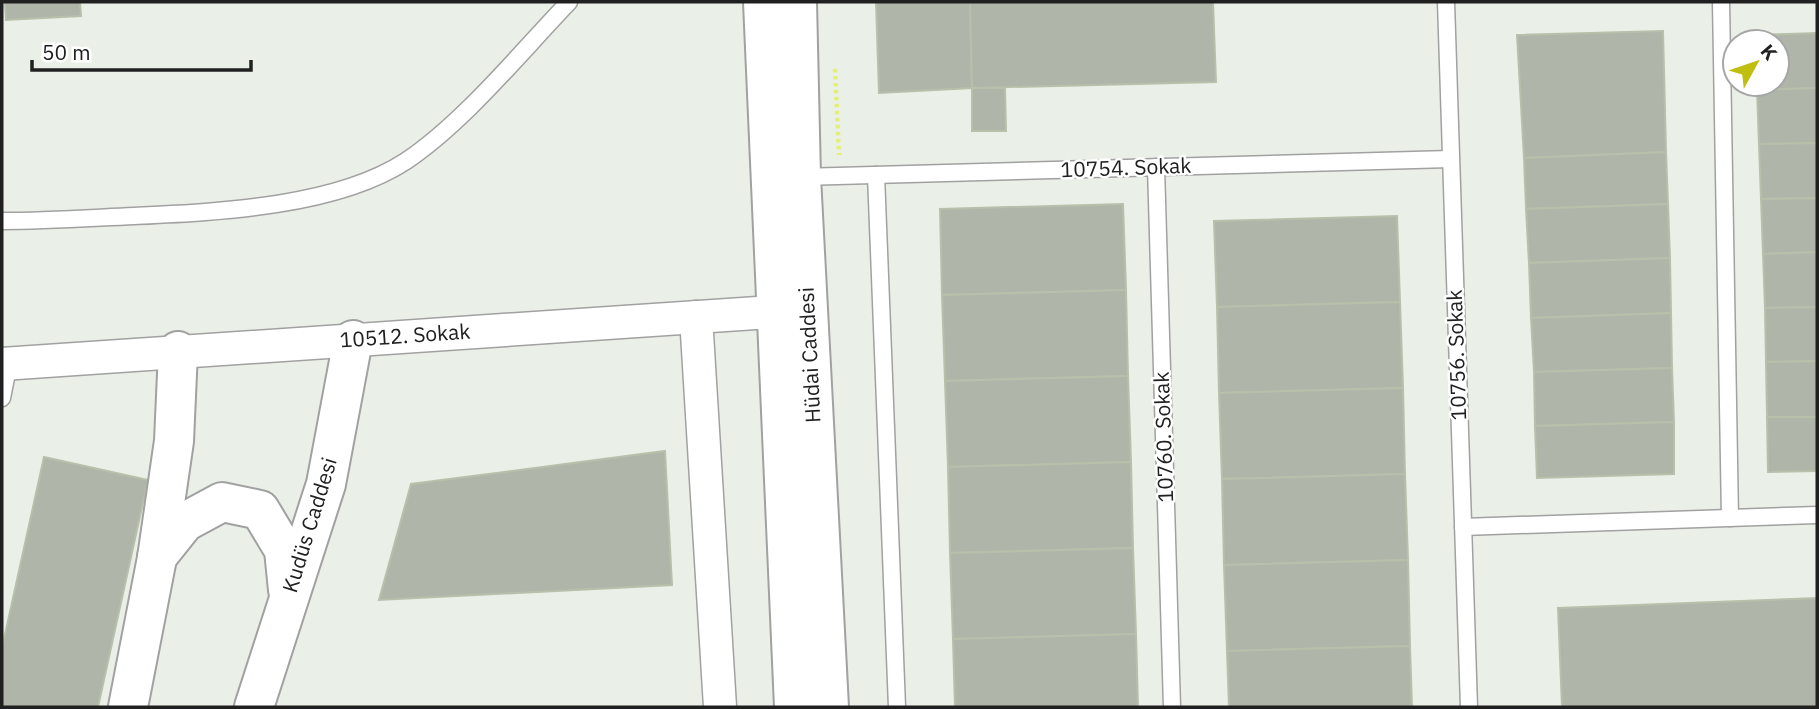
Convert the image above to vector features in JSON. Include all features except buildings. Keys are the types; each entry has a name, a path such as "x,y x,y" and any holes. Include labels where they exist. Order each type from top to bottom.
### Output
{"street":[{"name":"Hüdai Caddesi","path":"763,2 829,707"},
{"name":"Hüdai Caddesi","path":"794,707 792,310 801,177 797,2"},
{"name":"10512. Sokak","path":"5,364 792,310"},
{"path":"696,317 720,707"},
{"name":"Kudüs Caddesi","path":"254,707 326,484 353,340"},
{"path":"128,707 157,557 174,441 178,351"},
{"path":"157,557 185,522 222,502 260,510 284,550 289,595"}],"lane":[{"path":"2,220 136,216 246,207 293,201 369,179 405,162 440,134 569,2"},
{"name":"10756. Sokak","path":"1446,2 1468,707"},
{"path":"1721,2 1730,518"},
{"name":"10754. Sokak","path":"801,177 1450,159"},
{"name":"10760. Sokak","path":"1156,167 1172,707"},
{"path":"876,175 897,707"},
{"path":"2,398 5,364"},
{"path":"1463,527 1817,515"}],"path":[{"path":"835,69 840,176"}]}
